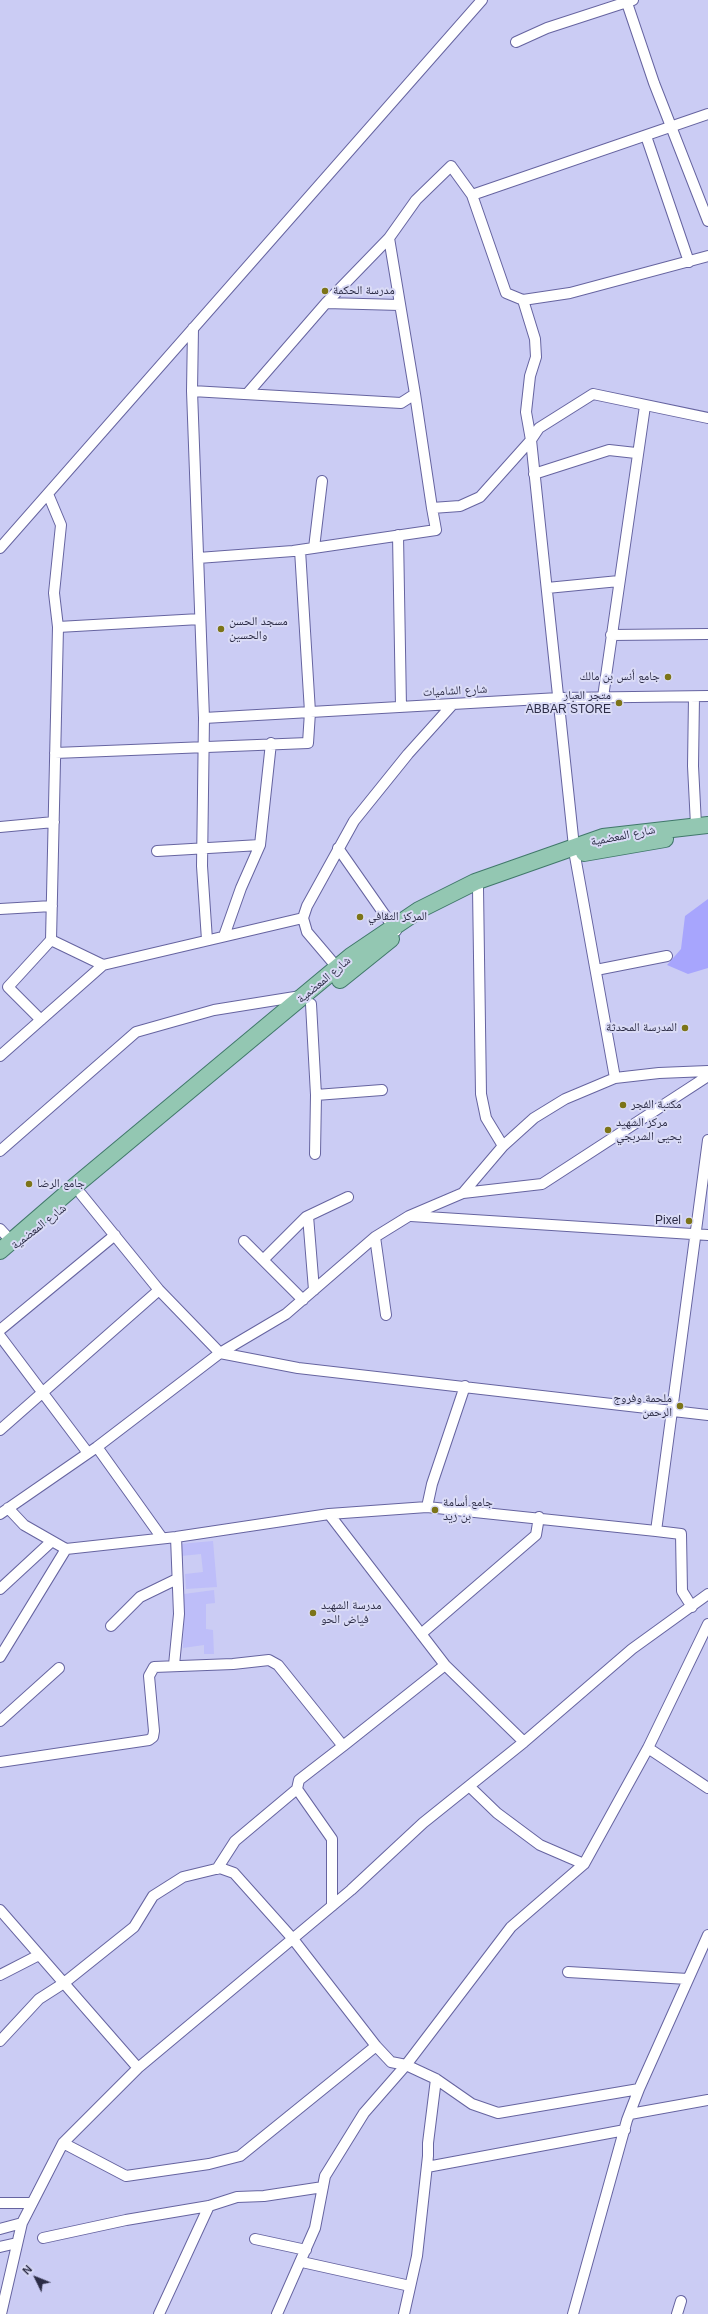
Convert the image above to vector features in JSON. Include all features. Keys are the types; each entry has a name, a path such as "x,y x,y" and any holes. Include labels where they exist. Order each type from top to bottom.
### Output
{"main road":[{"name":"شارع المعضمية","path":"0,1258 78,1190 341,972 395,930 438,900 475,882 575,851 595,850 659,840 704,828"},
{"name":"شارع المعضمية","path":"395,930 452,897 478,888 517,871 575,851"},
{"name":"شارع المعضمية","path":"6,1246 78,1190"}],"street":[{"path":"0,548 482,0"},
{"path":"516,42 547,28 628,1 672,127 708,218"},
{"path":"472,195 708,114"},
{"path":"646,136 689,262"},
{"path":"247,394 326,303 389,238 416,200 451,166 472,195 506,293 523,300 570,293 708,256"},
{"path":"198,558 300,550 436,530 389,238"},
{"path":"523,300 536,339 536,357 530,376 526,412 531,440 575,851 615,1078"},
{"path":"326,303 400,305"},
{"path":"193,328 192,391 204,718 202,848 207,940"},
{"path":"192,391 401,403 415,394"},
{"path":"432,508 460,506 480,497 531,440 539,428 593,394 708,418"},
{"path":"603,697 636,453 645,406"},
{"path":"534,474 609,450 636,453"},
{"path":"314,548 322,481"},
{"path":"41,1020 4,987 51,940 58,627 54,592 61,524 48,494"},
{"path":"398,535 401,707"},
{"path":"55,753 203,745 308,743 310,712 300,550"},
{"path":"547,588 619,581"},
{"path":"58,627 200,619"},
{"path":"611,636 708,634"},
{"name":"شارع الشاميات","path":"204,718 559,698 708,696"},
{"path":"694,697 693,766 704,828"},
{"path":"341,972 308,932 303,918 307,906 354,821 408,754 453,704"},
{"path":"224,936 241,888 260,845 271,743"},
{"path":"0,827 54,822"},
{"path":"157,851 260,845"},
{"path":"338,848 395,930"},
{"path":"478,888 481,1094 486,1118 503,1146"},
{"path":"0,909 52,906"},
{"path":"0,1056 103,965 303,918"},
{"path":"51,940 103,965"},
{"path":"596,970 667,956"},
{"path":"0,1151 136,1032 214,1010 308,999 316,1095 315,1154"},
{"path":"463,1193 503,1146 534,1118 565,1099 615,1078 659,1073 708,1071"},
{"path":"692,1607 682,1591 681,1534 427,1507 329,1514 176,1537 66,1549 24,1525 4,1511 97,1447 220,1353 286,1314 375,1237 409,1216 463,1193 542,1184 708,1076"},
{"path":"316,1095 382,1090"},
{"path":"656,1531 708,1140"},
{"path":"78,1190 159,1290 220,1353 298,1368 708,1415"},
{"path":"263,1260 308,1216 348,1197"},
{"path":"308,1216 314,1290"},
{"path":"409,1216 708,1235"},
{"path":"0,1229 6,1246"},
{"path":"0,1330 114,1235"},
{"path":"375,1237 386,1315"},
{"path":"244,1241 302,1300"},
{"path":"0,1430 159,1290"},
{"path":"0,1336 88,1453"},
{"path":"427,1507 432,1484 465,1386"},
{"path":"97,1447 162,1538"},
{"path":"329,1514 445,1665 524,1742"},
{"path":"421,1634 536,1535 539,1518"},
{"path":"174,1665 179,1614 176,1537"},
{"path":"0,1589 52,1541"},
{"path":"0,1657 66,1549"},
{"path":"111,1626 140,1597 177,1579"},
{"path":"1,2314 22,2223 63,2143 138,2068 332,1906 423,1823 524,1742 632,1649 708,1594"},
{"path":"277,2314 302,2262 315,2228 325,2176 364,2113 406,2065 511,1927 584,1864 705,1642 708,1624"},
{"path":"0,1762 149,1740 153,1736 154,1731 149,1673 156,1666 233,1664 269,1660 278,1665 343,1746"},
{"path":"217,1869 235,1841 297,1789 299,1780 445,1665"},
{"path":"0,1721 59,1668"},
{"path":"648,1748 708,1788"},
{"path":"469,1786 497,1813 540,1845 584,1864"},
{"path":"297,1789 332,1839 332,1906"},
{"path":"0,2041 39,1999 64,1983 134,1927 154,1896 183,1877 217,1869 234,1873 293,1939 376,2046 391,2062 406,2065 436,2079 472,2104 498,2113 639,2089"},
{"path":"0,1910 138,2068"},
{"path":"573,2314 625,2130 639,2089 688,1979 707,1942"},
{"path":"0,1974 40,1955"},
{"path":"568,1972 688,1979"},
{"path":"63,2143 126,2176 209,2164 240,2156 376,2046"},
{"path":"404,2314 417,2256 436,2079"},
{"path":"630,2114 708,2100"},
{"path":"427,2166 625,2130"},
{"path":"43,2238 126,2220 209,2206 237,2197 264,2196 323,2187"},
{"path":"0,2203 32,2203"},
{"path":"159,2314 209,2206"},
{"path":"0,2229 22,2223"},
{"path":"254,2239 306,2250"},
{"path":"0,2247 17,2243"},
{"path":"302,2262 410,2286"},
{"path":"677,2314 681,2301"}],"shaded area":[{"path":"708,899 708,968 688,974 667,965 681,949 685,916"},
{"path":"213,1541 217,1587 186,1589 185,1574 203,1572 201,1554 181,1556 180,1544"},
{"path":"214,1590 215,1603 206,1604 206,1629 213,1630 214,1654 204,1654 204,1645 183,1648 184,1594"}],"place":[{"name":"مدرسة الحكمة","path":"325,291"},
{"name":"مسجد الحسن والحسين","path":"221,629"},
{"name":"جامع أنس بن مالك","path":"668,677"},
{"name":"متجر العبار ABBAR STORE","path":"619,703"},
{"name":"المركز الثقافي","path":"360,917"},
{"name":"المدرسة المحدثة","path":"685,1028"},
{"name":"مكتبة الفجر","path":"623,1105"},
{"name":"مركز الشهيد يحيى الشربجي","path":"608,1130"},
{"name":"جامع الرضا","path":"29,1184"},
{"name":"Pixel","path":"689,1221"},
{"name":"ملحمة وفروج الرحمن","path":"680,1406"},
{"name":"جامع أسامة بن زيد","path":"435,1510"},
{"name":"مدرسة الشهيد فياض الحو","path":"313,1613"}]}
